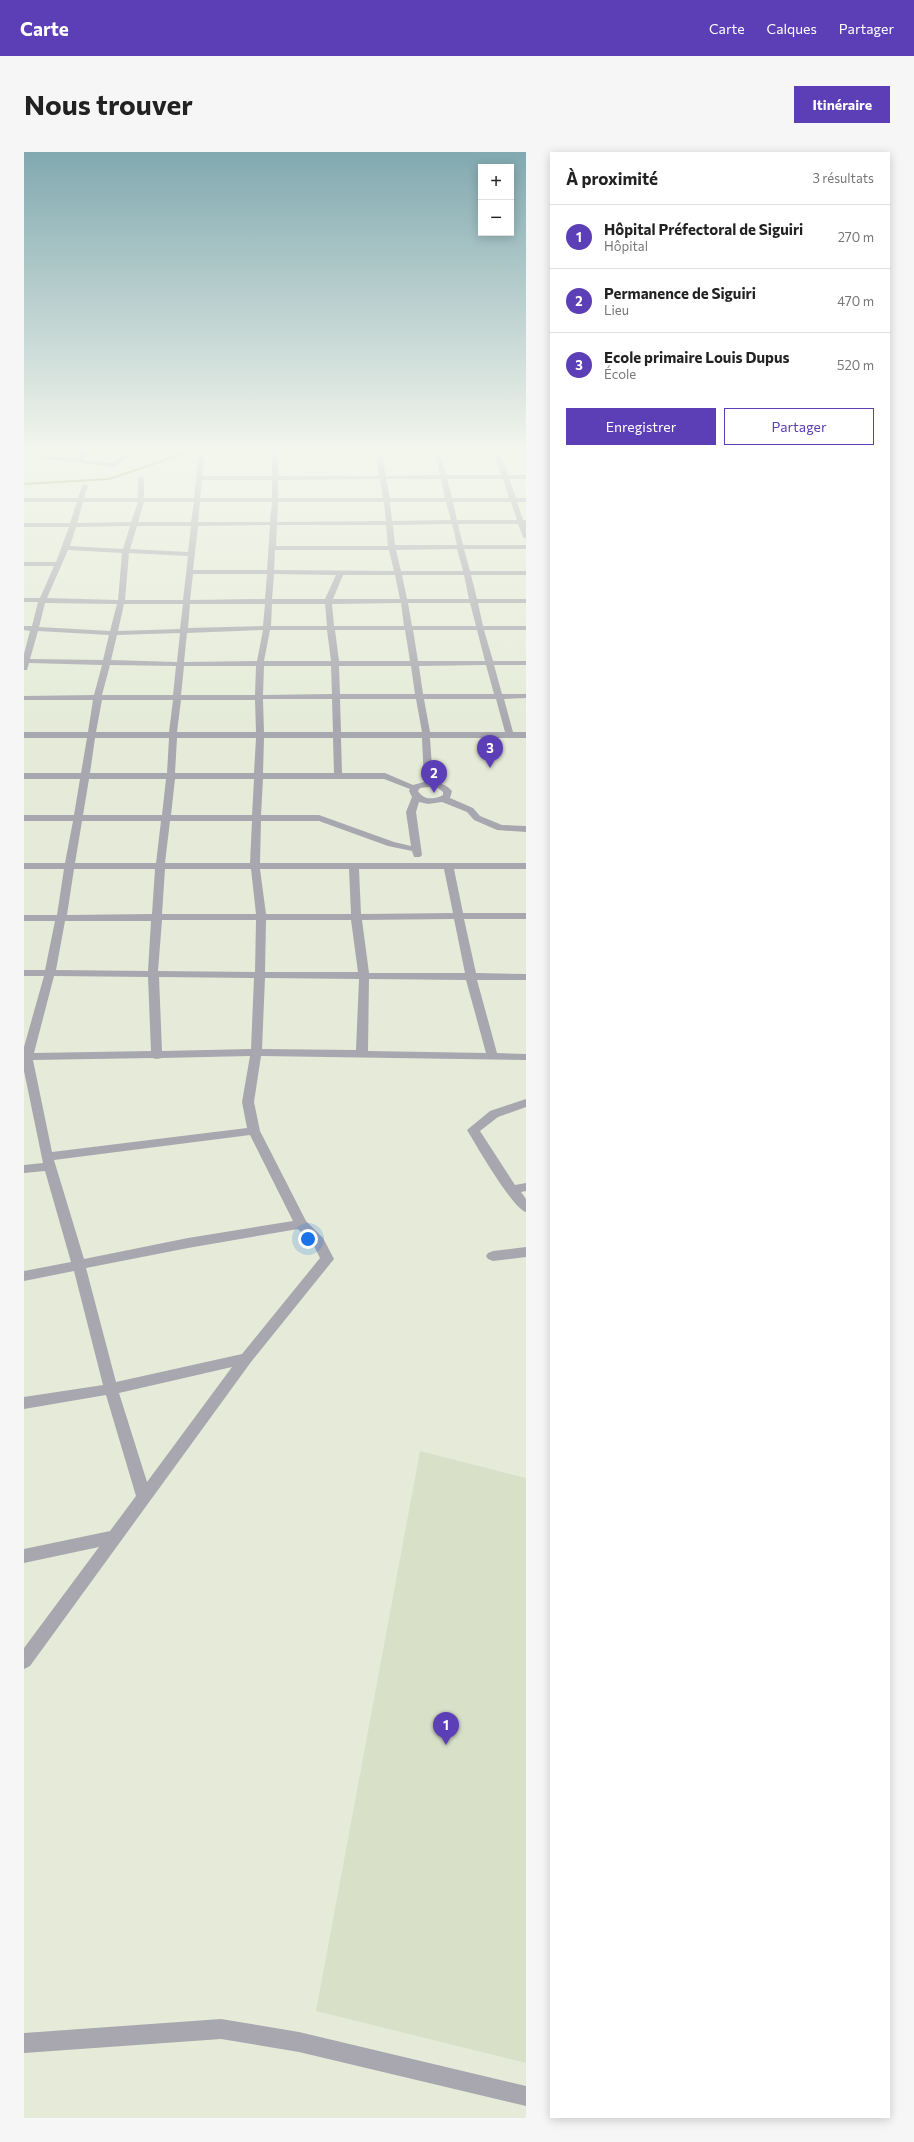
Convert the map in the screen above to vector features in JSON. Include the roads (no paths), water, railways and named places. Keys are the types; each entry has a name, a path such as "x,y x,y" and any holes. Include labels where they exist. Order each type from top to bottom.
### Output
{"street":[{"path":"68,543 42,600 25,664 105,663 413,665 526,663"},
{"path":"129,543 126,550 121,602 98,697 91,735 86,776 61,918 50,972 25,1057 48,1162 79,1265 111,1389 144,1498"},
{"path":"157,1056 153,973 160,867 171,776 173,734 191,543"},
{"path":"24,1661 246,1358 327,1259 318,1241 301,1224 254,1131 248,1102 256,1052 260,974 261,918 255,866 260,734 260,664 267,628 272,543"},
{"path":"391,543 404,601 413,665 426,734 429,784"},
{"path":"460,543 480,628 510,736"},
{"path":"272,548 526,547"},
{"path":"66,548 190,554"},
{"path":"24,564 58,564"},
{"path":"189,572 526,573"},
{"path":"338,776 337,696 332,627 328,602 340,573"},
{"path":"24,600 121,602 526,601"},
{"path":"24,628 114,633 183,629 332,627 526,628"},
{"path":"24,698 177,696 526,696"},
{"path":"24,735 526,735"},
{"path":"24,776 385,776 415,793 433,801 444,799 470,810 477,818 500,828 526,829"},
{"path":"418,864 411,812 415,793 420,785 429,784 441,786 448,791 447,796 444,799"},
{"path":"24,818 319,818 331,821 393,846 416,849"},
{"path":"24,866 160,867 354,866 418,864 526,866"},
{"path":"448,865 471,977 492,1056"},
{"path":"354,866 356,916 364,976 362,1054"},
{"path":"24,918 526,916"},
{"path":"24,973 50,972 526,977"},
{"path":"25,1057 157,1056 256,1052 526,1057"},
{"path":"526,1103 494,1114 473,1130 512,1190 526,1208"},
{"path":"24,1169 48,1162 254,1131"},
{"path":"512,1190 526,1187"},
{"path":"24,1276 301,1224"},
{"path":"493,1256 526,1252"},
{"path":"24,1403 111,1389 246,1358"},
{"path":"24,1556 117,1536"},
{"path":"24,2043 221,2029 299,2042 526,2096"}],"place":[{"name":"Ecole primaire Louis Dupus","path":"490,768"},
{"name":"Permanence de Siguiri","path":"434,793"},
{"name":"Hôpital Préfectoral de Siguiri","path":"446,1745"}]}
